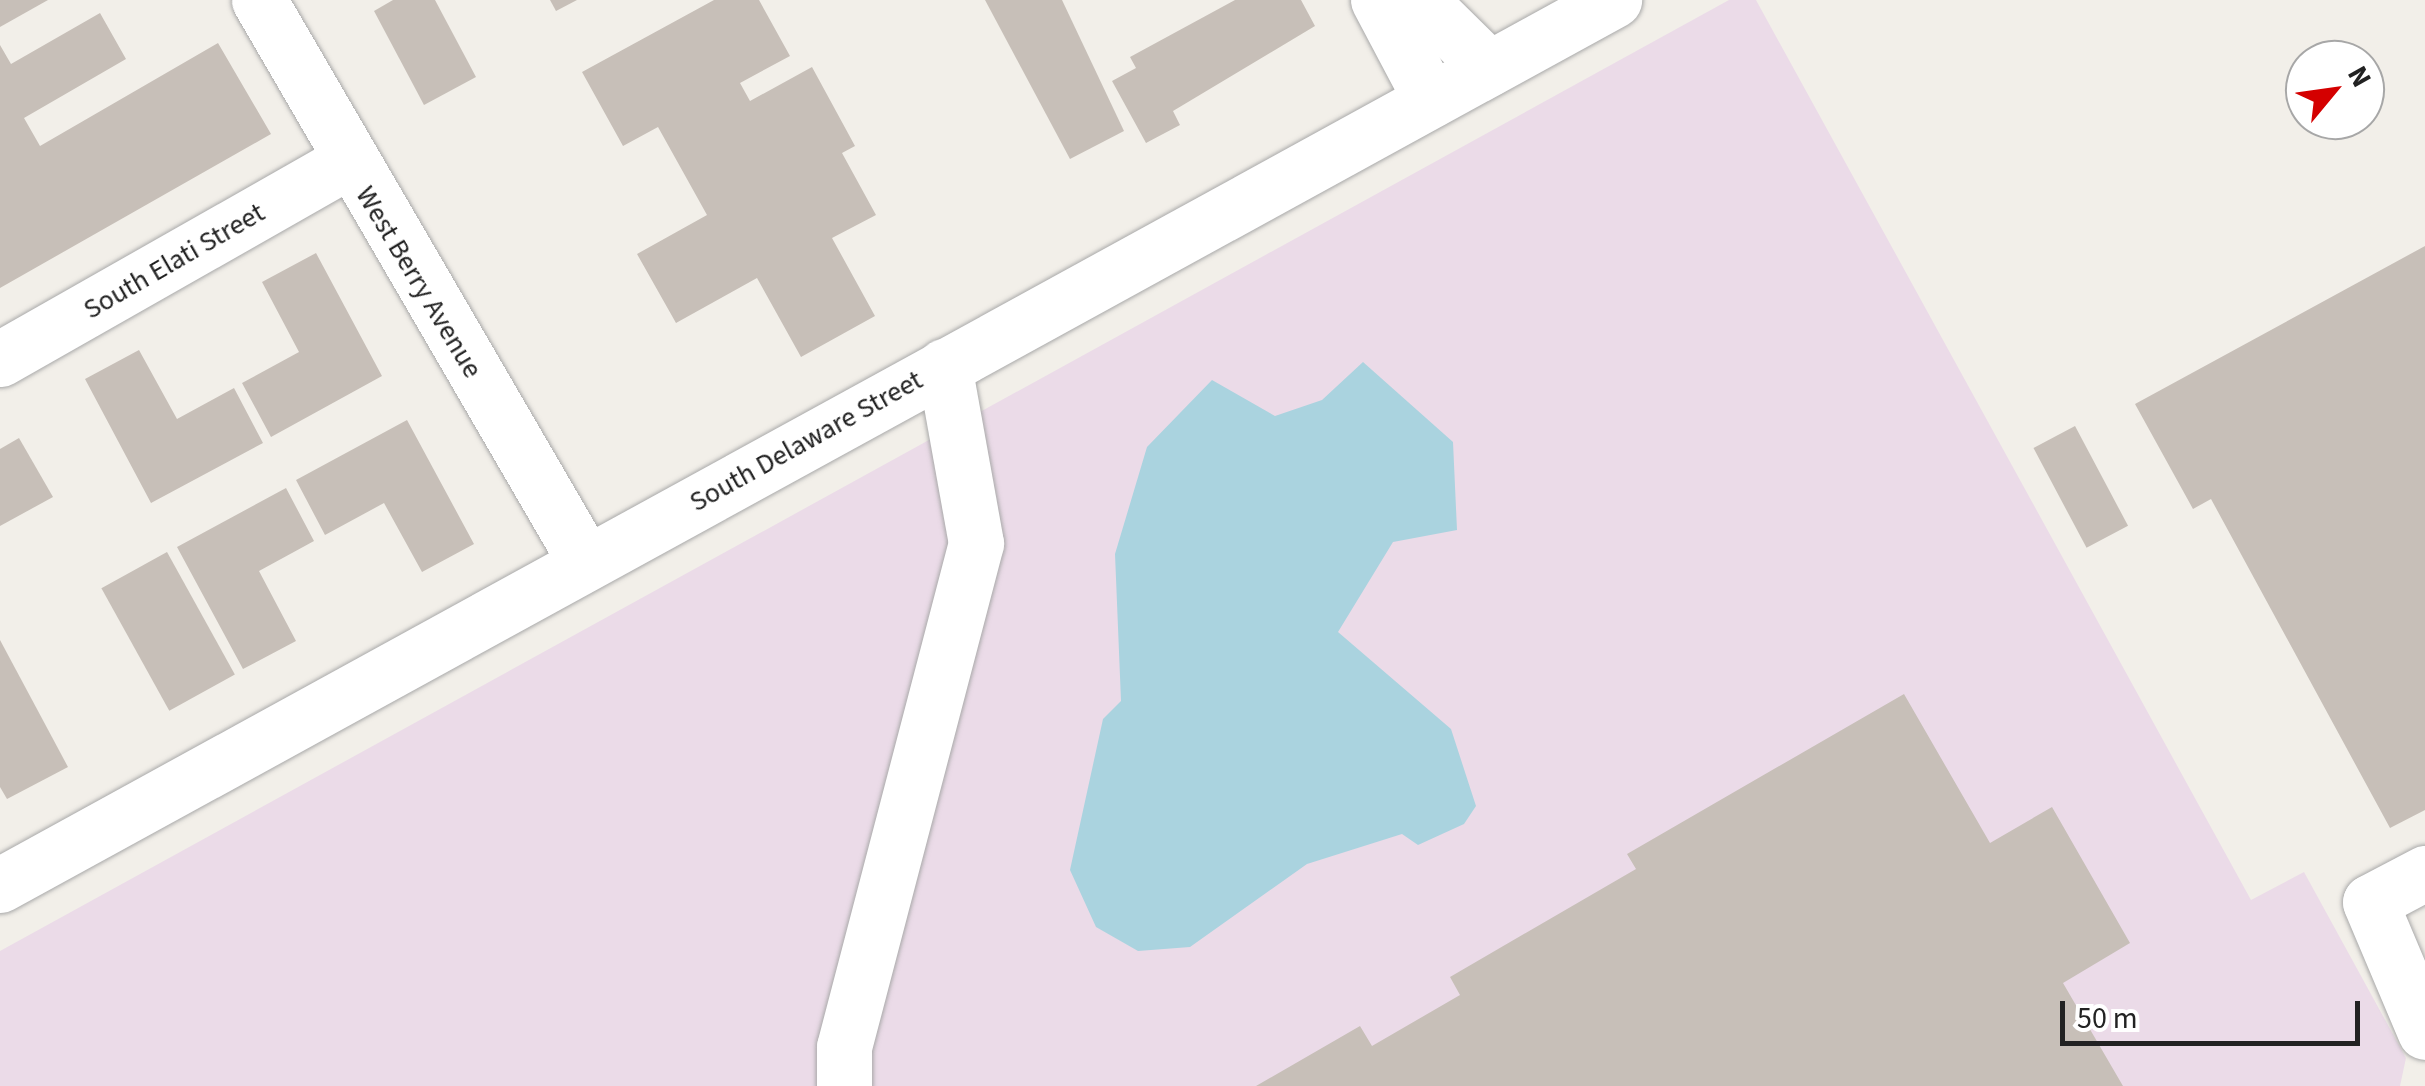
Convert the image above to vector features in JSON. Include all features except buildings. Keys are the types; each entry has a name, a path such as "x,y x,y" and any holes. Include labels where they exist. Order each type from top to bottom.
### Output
{"street":[{"name":"West Berry Avenue","path":"260,0 347,162 585,561"},
{"path":"1378,0 1431,100"},
{"path":"1420,0 1489,68"},
{"name":"South Delaware Street","path":"0,885 1614,0"},
{"name":"South Elati Street","path":"0,359 347,162"},
{"path":"844,1086 844,1048 976,543 944,366"},
{"path":"2425,872 2370,902 2425,1032"}],"shaded area":[{"path":"1729,0 1756,0 2251,900 2304,872 2406,1058 2400,1086 0,1086 0,951"}],"water":[{"path":"1363,362 1453,442 1457,530 1393,542 1338,632 1451,729 1476,806 1464,824 1418,845 1402,834 1307,864 1190,947 1138,951 1096,927 1070,870 1103,719 1121,701 1115,554 1147,447 1212,380 1275,416 1322,400"}]}
